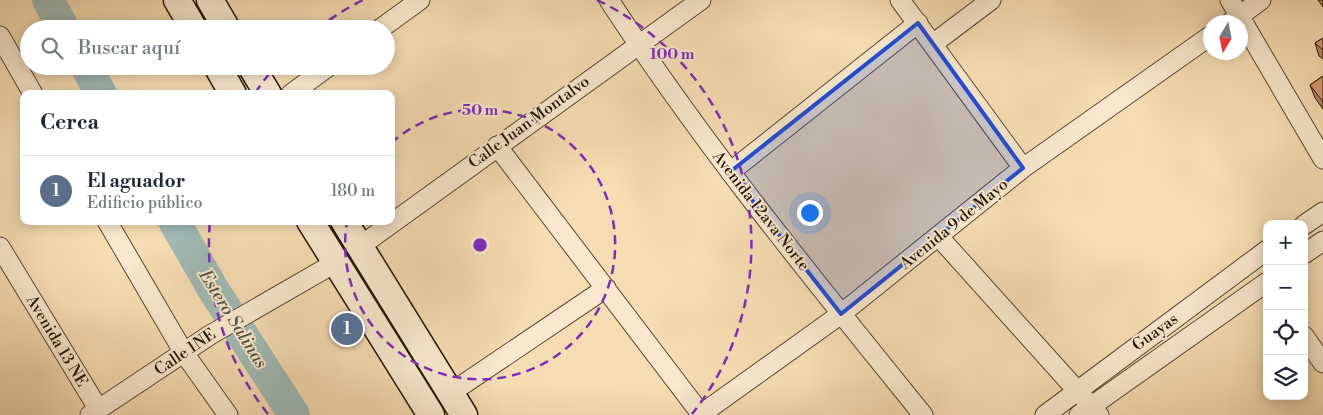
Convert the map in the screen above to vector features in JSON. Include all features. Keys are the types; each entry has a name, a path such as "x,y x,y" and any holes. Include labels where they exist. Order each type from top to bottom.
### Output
{"main road":[{"path":"210,0 222,20"},
{"path":"180,1 190,20"},
{"path":"222,75 231,90"},
{"path":"256,75 266,90"},
{"path":"312,225 431,415"},
{"path":"346,225 456,404"}],"street":[{"path":"392,20 420,0"},
{"name":"Avenida 12ava Norte","path":"609,0 637,44 730,172 923,415"},
{"name":"Calle Juan Montalvo","path":"395,221 637,44 701,0"},
{"path":"900,0 934,43 1023,168"},
{"path":"934,43 991,0"},
{"path":"1260,0 1233,13 1323,159"},
{"path":"730,172 918,23"},
{"name":"Avenida 9 de Mayo","path":"701,414 841,314 940,238 1023,168 1203,41"},
{"path":"2,46 20,74"},
{"path":"21,75 30,90"},
{"path":"296,90 317,75"},
{"path":"497,146 701,414"},
{"path":"1308,222 1323,212"},
{"path":"109,225 184,353 228,415"},
{"name":"Calle Juan Montalvo","path":"359,247 389,225"},
{"path":"940,238 1077,390 1090,412"},
{"path":"1308,251 1323,240"},
{"name":"Avenida 13 NE","path":"0,247 94,412"},
{"name":"Guayas","path":"1045,415 1263,253"},
{"name":"Calle 1NE","path":"94,412 210,335 335,262"},
{"path":"1250,263 1263,279"},
{"name":"Guayas","path":"1090,412 1263,285"},
{"path":"456,404 606,288"},
{"path":"1308,342 1323,363"}],"highlighted area":[{"path":"918,23 1023,168 841,314 730,172"}],"building":[{"path":"1323,38 1323,50 1315,43"},
{"path":"1323,76 1323,102 1310,85"}],"waterway":[{"name":"Estero Salinas","path":"48,0 59,20"},
{"name":"Estero Salinas","path":"91,75 99,90"},
{"name":"Estero Salinas","path":"176,225 213,289 294,415"}],"place":[{"name":"El aguador","path":"347,329"}]}
